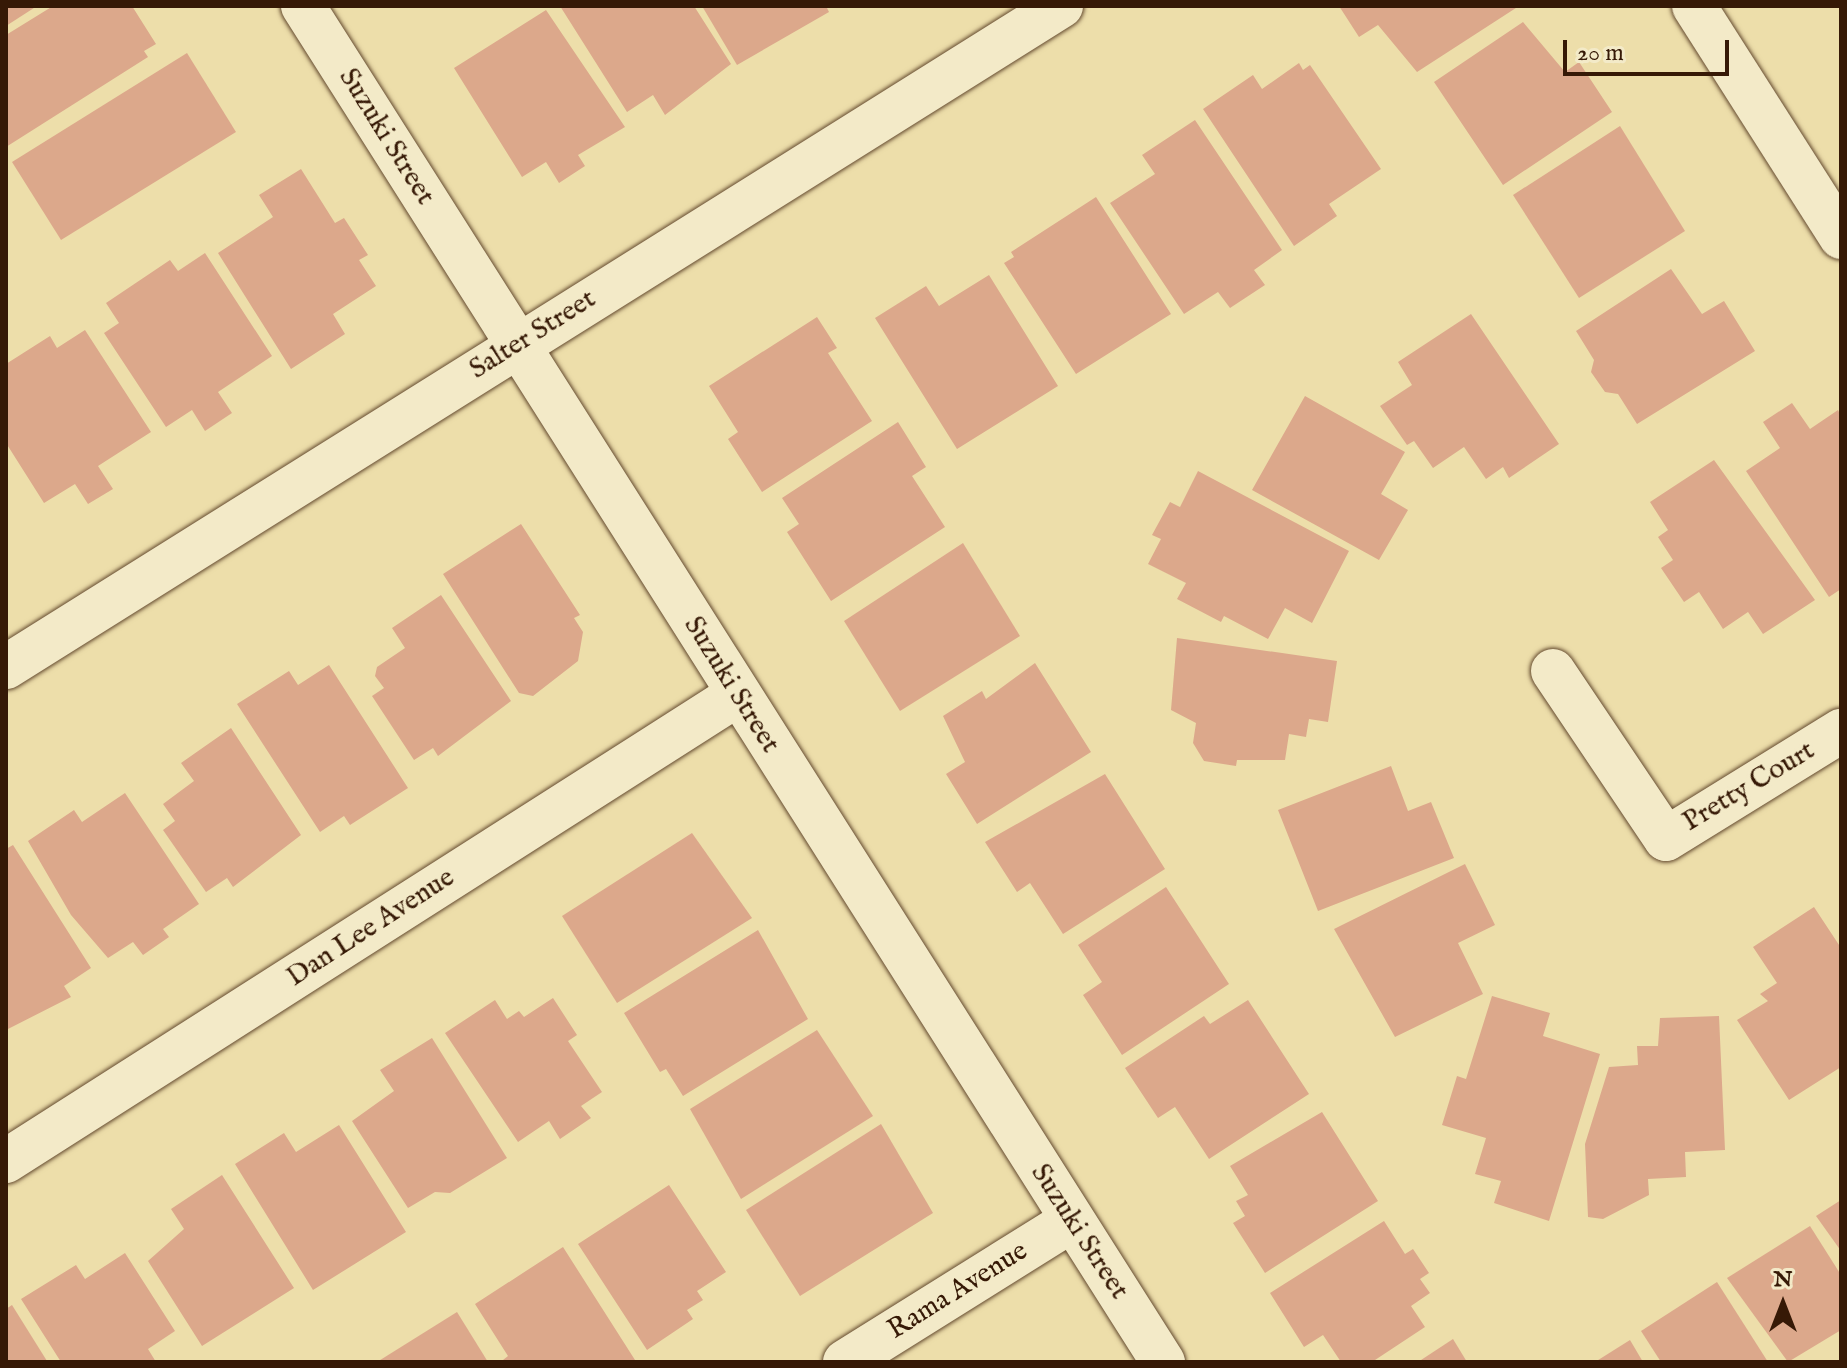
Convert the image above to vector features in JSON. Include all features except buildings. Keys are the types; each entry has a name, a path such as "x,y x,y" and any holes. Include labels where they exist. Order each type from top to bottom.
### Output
{"street":[{"name":"Suzuki Street","path":"303,6 737,695 1163,1362"},
{"name":"Salter Street","path":"6,667 518,343 1061,6"},
{"path":"1694,6 1841,237"},
{"name":"Pretty Court","path":"1553,671 1666,839 1841,731"},
{"name":"Dan Lee Avenue","path":"6,1161 737,695"},
{"name":"Rama Avenue","path":"845,1362 1071,1221"}]}
